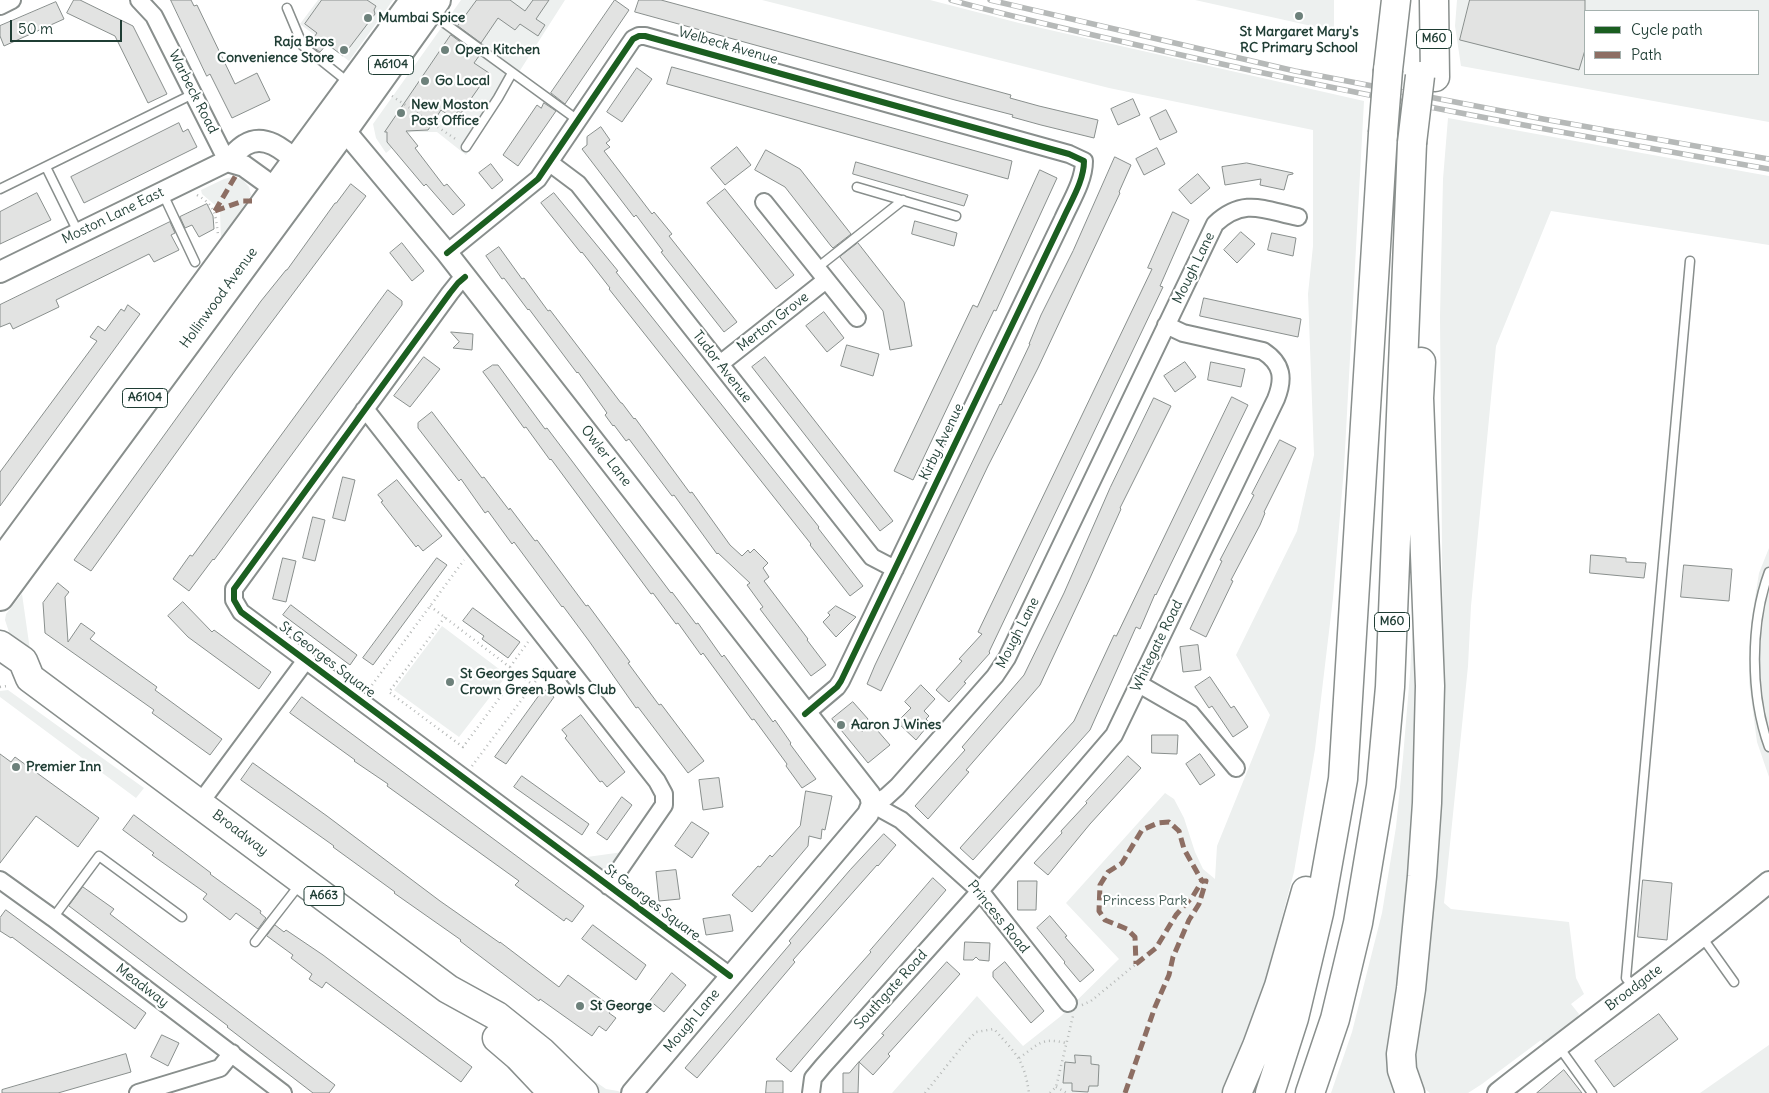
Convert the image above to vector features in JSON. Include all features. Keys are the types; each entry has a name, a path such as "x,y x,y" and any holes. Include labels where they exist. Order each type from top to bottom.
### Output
{"highway":[{"path":"1270,1093 1294,1018 1319,913 1343,779 1383,133 1396,0"},
{"name":"M60","path":"1427,0 1427,76"},
{"name":"M60","path":"1310,1093 1335,1019 1358,923 1381,786 1390,686 1420,143 1434,0"},
{"name":"M60","path":"1410,1093 1402,1070 1401,1054 1411,989 1422,876 1427,804 1430,686 1419,398 1420,143"},
{"path":"1237,1093 1279,986 1304,900 1320,831 1354,609"},
{"name":"Broadway","path":"0,645 22,662 12,677 200,803 448,989 518,1056 553,1093"},
{"name":"Broadway","path":"448,989 497,1016 542,1052 584,1093"}],"main road":[{"name":"Hollinwood Avenue","path":"0,596 7,564 338,122 369,92 427,4"}],"street":[{"path":"0,6 12,0"},
{"name":"Warbeck Road","path":"139,0 154,16 227,161"},
{"name":"Welbeck Avenue","path":"446,253 538,180 633,39 639,36 645,36 1069,154 1084,161 1084,169"},
{"name":"Owler Lane","path":"338,122 446,253 683,554 805,714 870,795 872,804"},
{"name":"Moston Lane East","path":"0,272 227,161 244,145 257,140 265,140 274,144 304,167"},
{"path":"227,161 244,166 284,195"},
{"name":"Tudor Avenue","path":"550,163 578,184 872,557 895,569"},
{"name":"Kirby Avenue","path":"805,714 837,687 841,681 1063,219 1084,169"},
{"path":"764,202 857,318"},
{"name":"Mough Lane","path":"632,1093 868,814 872,804 886,797 897,788 995,676 1007,658 1215,224 1226,214 1240,208 1254,207 1298,217"},
{"name":"Merton Grove","path":"720,364 821,274"},
{"name":"St Georges Square","path":"465,277 458,283 234,589 234,600 241,612 730,976"},
{"name":"Whitegate Road","path":"980,891 1114,734 1281,387 1280,369 1272,357 1263,352 1183,333 1166,325"},
{"name":"St Georges Square","path":"364,410 658,781 664,794 664,805 608,886"},
{"name":"St Georges Square","path":"200,803 306,660"},
{"path":"1139,684 1191,714 1236,768"},
{"name":"Princess Road","path":"872,804 901,820 980,891 1068,1003"},
{"name":"Meadway","path":"0,880 53,918 283,1093"},
{"name":"Broadgate","path":"1498,1093 1702,937 1769,882"},
{"name":"Southgate Road","path":"812,1093 813,1078 980,891"},
{"path":"138,1093 220,1068 232,1054"}],"lane":[{"path":"427,4 512,72 579,121"},
{"path":"287,8 303,46 369,92"},
{"path":"466,147 498,98 512,72"},
{"path":"0,189 194,93"},
{"path":"46,167 78,233"},
{"path":"857,187 956,216"},
{"path":"162,192 195,262"},
{"path":"821,274 903,200"},
{"path":"1634,988 1626,978 1690,261"},
{"path":"1769,572 1762,592 1755,657 1761,726 1769,747"},
{"path":"53,918 99,856 182,917"},
{"path":"254,942 303,880"},
{"path":"1702,937 1734,982"},
{"path":"1558,1046 1592,1093"}],"path":[{"path":"369,92 466,147"},
{"path":"192,192 207,200 215,211 218,238"},
{"path":"365,694 470,553"},
{"path":"430,606 533,685"},
{"path":"445,617 389,692 463,747 518,673"},
{"path":"510,667 529,641"},
{"path":"468,772 548,666"},
{"path":"0,687 12,677"},
{"path":"1068,1003 1084,1006 1136,964"},
{"path":"1050,1093 1056,1087 1073,1015 1068,1003"},
{"path":"925,1093 976,1032 994,1029 1019,1058 1026,1075 1029,1093"},
{"path":"1019,1058 1043,1041 1053,1040 1066,1043"},
{"path":"1056,1087 1067,1093"}],"shaded area":[{"path":"318,0 393,0 349,61 300,24"},
{"path":"461,0 565,0 466,155 437,132 411,132 386,153 376,138 373,124"},
{"path":"762,0 930,0 1019,23 1364,101 1344,468 1333,598 1315,749 1294,872 1264,985 1223,1093 892,1093 977,996 1023,1046 1061,1016 1119,959 1066,903 1165,793 1174,799 1184,818 1195,852 1203,869 1215,879 1217,846 1270,715 1236,655 1297,531 1314,455 1308,294 1313,246 1313,130 1109,88"},
{"name":"St Margaret Mary's RC Primary School","path":"1195,0 1334,0 1334,31"},
{"path":"1457,0 1769,0 1769,122 1461,66 1455,26"},
{"path":"1448,118 1769,176 1769,245 1551,211 1496,346 1471,606 1468,666 1444,903 1451,909 1569,922 1576,978 1584,994 1571,1004 1579,1014 1575,1022 1545,1044 1541,1040 1468,1093 1430,1093 1421,1086 1413,1070 1441,781 1443,666 1440,317 1443,179"},
{"path":"232,177 242,179 249,187 251,195 221,239 220,212 202,194 201,190"},
{"path":"1769,548 1769,777 1757,742 1749,682 1751,623 1759,573"},
{"path":"1415,585 1418,747 1397,1093 1331,1093 1352,1032 1382,913 1396,827 1410,674"},
{"path":"22,594 30,650 9,632 5,620 6,614"},
{"name":"St Georges Square Crown Green Bowls Club","path":"442,626 507,675 459,737 394,690"},
{"path":"8,690 144,788 136,798 0,697 0,691"},
{"path":"623,852 615,867 605,871 587,857"},
{"path":"1769,1045 1769,1093 1700,1093"},
{"path":"560,1057 606,1089 622,1093 597,1093"}],"building":[{"path":"74,0 80,0 133,26 167,94 148,103 115,36 67,13"},
{"path":"171,0 191,0 194,6 197,5 235,84 257,73 270,100 232,118 210,74 207,76"},
{"path":"322,0 367,0 376,6 375,14 343,56 327,44 320,52 309,44 317,33 305,24"},
{"path":"477,0 510,0 525,11 533,0 549,0 536,19 545,25 538,36 520,24 515,30 498,18 481,43 458,26"},
{"path":"615,0 629,10 565,104 551,93"},
{"path":"639,0 661,0 1011,95 1010,98 1039,106 1098,120 1094,138 635,12"},
{"path":"1470,0 1585,0 1584,53 1579,70 1460,40"},
{"path":"56,2 64,19 4,46 0,36 0,26"},
{"path":"451,35 479,56 474,63 489,73 461,113 458,111 453,118 441,110 428,130 406,131 418,146 415,148 444,186 447,184 465,205 453,215 426,184 424,186 387,142 387,132 385,132"},
{"path":"672,67 1012,161 1008,179 667,84"},
{"path":"637,68 652,79 622,122 607,112"},
{"path":"1133,99 1140,115 1118,125 1111,109"},
{"path":"544,103 556,111 518,166 503,155 537,105 541,108"},
{"path":"1166,110 1177,132 1160,140 1150,118"},
{"path":"179,123 183,132 188,129 197,147 84,203 71,177"},
{"path":"601,127 610,140 606,143 610,147 604,151 652,214 654,212 672,234 669,236 737,322 724,332 661,252 663,251 636,215 634,217 582,149 587,145 587,137"},
{"path":"737,147 751,165 725,185 711,168"},
{"path":"1157,148 1165,164 1144,175 1136,159"},
{"path":"766,150 800,169 851,234 833,248 785,187 755,170"},
{"path":"1115,157 1131,165 1120,193 1038,368 988,466 881,691 867,684 875,665 1030,344 1041,315 1073,251"},
{"path":"856,162 968,195 964,206 853,174"},
{"path":"1247,163 1293,174 1288,175 1284,190 1260,185 1261,179 1225,185 1222,167"},
{"path":"491,164 503,180 492,189 479,173"},
{"path":"1040,170 1057,178 996,311 994,310 913,480 894,471 973,305 977,307"},
{"path":"1198,174 1210,188 1191,204 1179,190"},
{"path":"351,184 366,196 235,371 91,571 74,560 261,301 287,270"},
{"path":"725,189 794,275 776,289 707,203"},
{"path":"37,193 51,220 0,244 0,212"},
{"path":"554,193 618,271 616,272 819,527 863,586 850,596 582,252 541,203"},
{"path":"207,204 213,216 214,229 199,237 192,225 185,228 180,217"},
{"path":"1173,212 1189,220 1160,286 1163,287 990,653 949,702 936,690 962,661 959,659 982,634 978,632 1152,269 1148,268"},
{"path":"915,221 957,233 954,246 912,234"},
{"path":"170,222 175,233 171,235 179,250 154,262 149,254 56,300 59,307 13,329 10,323 0,327 0,305"},
{"path":"1241,232 1255,244 1237,263 1224,250"},
{"path":"1272,233 1296,238 1293,256 1268,250"},
{"path":"402,243 424,271 412,281 390,253"},
{"path":"858,243 904,302 912,346 890,350 883,311 840,257"},
{"path":"499,247 522,279 524,278 548,311 550,310 621,403 635,418 730,545 742,556 748,550 750,553 754,549 768,563 763,568 769,577 764,581 826,665 811,676 760,609 763,607 747,585 750,583 717,554 674,495 672,496 629,439 626,441 613,426 605,415 607,413 578,372 504,278 502,279 486,256"},
{"path":"388,290 402,301 402,305 214,560 189,591 173,579 190,555 192,556"},
{"path":"1204,298 1301,319 1298,337 1200,316"},
{"path":"128,305 140,314 0,506 0,472 97,341 90,337 98,326 105,331 121,309 124,311"},
{"path":"824,312 844,338 827,352 806,326"},
{"path":"451,332 473,334 472,350 453,348 459,342"},
{"path":"847,345 879,354 873,376 841,366"},
{"path":"424,357 440,369 410,407 394,396"},
{"path":"765,357 893,521 880,531 752,367"},
{"path":"1185,362 1196,377 1175,392 1164,376"},
{"path":"1211,362 1245,369 1241,387 1208,380"},
{"path":"493,365 498,365 671,593 696,624 698,623 722,657 724,655 773,722 775,720 816,779 802,788 754,719 752,720 703,653 701,655 678,623 676,624 653,593 651,594 551,459 526,427 524,428 483,372"},
{"path":"1232,397 1248,405 1155,594 1140,629 1136,627 1090,730 973,860 960,848 1074,721 1114,635 1116,636"},
{"path":"1154,398 1171,406 1120,508 1040,685 966,770 969,772 928,819 915,806 965,750 962,747 1024,675 1064,593 1110,488"},
{"path":"432,412 482,478 484,477 535,541 537,540 586,606 588,605 659,705 661,704 704,761 688,773 638,707 636,708 589,641 514,542 512,544 488,511 485,513 461,479 459,481 418,428 418,423"},
{"path":"1280,440 1296,448 1264,512 1260,525 1231,580 1233,581 1206,637 1190,629 1222,561 1220,560"},
{"path":"343,477 355,480 345,521 333,518"},
{"path":"397,480 442,536 423,551 418,545 416,547 381,502 383,501 378,495"},
{"path":"313,517 325,520 315,561 303,558"},
{"path":"1591,555 1626,558 1626,562 1646,563 1644,578 1590,573"},
{"path":"283,558 296,561 286,602 273,599"},
{"path":"437,558 447,565 373,665 363,658"},
{"path":"1684,565 1732,569 1729,601 1681,597"},
{"path":"58,583 69,592 65,597 68,642 81,623 95,633 90,639 157,687 155,690 222,739 210,755 152,713 154,710 45,633 43,603"},
{"path":"183,602 212,632 214,630 271,672 259,689 188,637 168,616"},
{"path":"291,605 357,655 350,665 283,615"},
{"path":"836,606 856,617 836,637 823,622 830,615 828,613"},
{"path":"473,608 520,642 508,658 482,639 484,636 463,621"},
{"path":"1198,645 1201,670 1183,672 1180,647"},
{"path":"1210,677 1231,708 1234,706 1248,727 1233,737 1212,706 1209,708 1195,687"},
{"path":"921,685 935,699 924,711 929,716 926,719 930,723 916,740 897,722 911,708 905,702"},
{"path":"544,689 554,697 506,764 495,757"},
{"path":"302,697 584,906 572,922 566,918 564,921 515,885 519,881 290,713"},
{"path":"853,702 868,719 862,732 871,723 890,745 868,763 832,719"},
{"path":"581,715 625,772 607,787 602,781 600,782 565,738 567,736 562,730"},
{"path":"1152,735 1178,735 1177,754 1152,753"},
{"path":"0,754 11,762 15,757 99,818 78,847 36,816 0,863"},
{"path":"1200,754 1215,775 1200,785 1186,764"},
{"path":"1128,756 1141,768 1090,824 1048,875 1034,863"},
{"path":"253,763 559,987 568,975 613,1008 609,1013 616,1018 606,1031 599,1026 592,1036 540,999 539,1001 461,940 241,780"},
{"path":"522,776 589,824 582,835 514,787"},
{"path":"719,778 723,807 703,810 699,780"},
{"path":"806,791 832,796 825,830 822,829 821,839 809,836 808,846 752,912 732,895 758,866 760,867 770,855 772,857 800,826"},
{"path":"622,797 632,805 607,840 597,833"},
{"path":"134,815 261,911 260,913 266,918 258,929 236,913 230,920 203,899 207,894 152,855 154,853 123,830"},
{"path":"692,822 709,833 692,858 675,846"},
{"path":"884,834 896,845 793,960 795,962 697,1078 685,1068 791,943 789,941 850,870"},
{"path":"676,870 680,899 659,901 656,872"},
{"path":"933,878 946,890 791,1072 776,1059 871,952"},
{"path":"1643,880 1672,883 1667,940 1638,937"},
{"path":"1018,881 1037,881 1036,910 1018,910"},
{"path":"83,887 114,909 110,914 335,1085 329,1093 313,1093 69,906"},
{"path":"6,910 146,1013 135,1029 12,937 0,931 0,918"},
{"path":"730,915 733,931 706,935 703,919"},
{"path":"1050,916 1067,936 1065,937 1094,970 1080,982 1037,928"},
{"path":"275,925 284,932 286,930 323,955 472,1067 461,1082 326,982 322,988 309,979 312,974 291,958 293,955 267,936"},
{"path":"593,925 646,965 636,980 582,939"},
{"path":"965,942 990,943 989,961 979,960 976,957 973,960 964,960"},
{"path":"947,962 960,974 888,1054 890,1056 873,1075 859,1062"},
{"path":"1005,962 1044,1011 1031,1023 993,977 993,972"},
{"path":"672,973 686,985 664,1012 650,1001"},
{"path":"1659,1014 1678,1039 1614,1087 1595,1061"},
{"path":"162,1035 179,1043 168,1066 151,1057"},
{"path":"126,1054 131,1072 58,1093 2,1093 2,1090"},
{"path":"1075,1055 1091,1056 1091,1064 1099,1065 1098,1086 1089,1086 1088,1092 1072,1091 1072,1083 1063,1083 1065,1062 1075,1063"},
{"path":"859,1062 858,1093 843,1093 843,1073 849,1073"},
{"path":"1564,1070 1582,1093 1537,1093"},
{"path":"767,1081 783,1081 783,1093 766,1093"}],"railway":[{"path":"951,0 1003,14 1235,67 1387,99 1769,169"},
{"path":"990,0 1295,71 1543,119 1769,159"}],"marked path":[{"path":"215,211 236,175"},
{"path":"215,211 243,201 252,201"},
{"path":"1125,1093 1155,1007 1169,975 1173,957 1189,920 1199,904 1206,881 1202,881 1184,849 1179,831 1169,822 1158,823 1142,830 1122,863 1108,872 1100,885 1099,911 1105,920 1127,929 1135,937 1136,964"},
{"path":"1136,964 1156,948 1176,915 1193,896 1202,881"}],"cycle path":[{"path":"447,253 538,179 633,39 639,36 645,36 1069,154 1084,161 1082,176 1073,198 841,681 837,687 805,714"},
{"path":"465,277 450,293 234,589 234,600 241,612 730,976"}],"place":[{"name":"St Margaret Mary's RC Primary School","path":"1299,16"},
{"name":"Mumbai Spice","path":"368,18"},
{"name":"Raja Bros Convenience Store","path":"344,50"},
{"name":"Open Kitchen","path":"445,50"},
{"name":"Go Local","path":"425,81"},
{"name":"New Moston Post Office","path":"401,113"},
{"name":"St Georges Square Crown Green Bowls Club","path":"450,682"},
{"name":"Aaron J Wines","path":"841,725"},
{"name":"Premier Inn","path":"16,767"},
{"name":"St George","path":"580,1006"}],"park label":[{"name":"Princess Park","path":"1145,901"}]}
